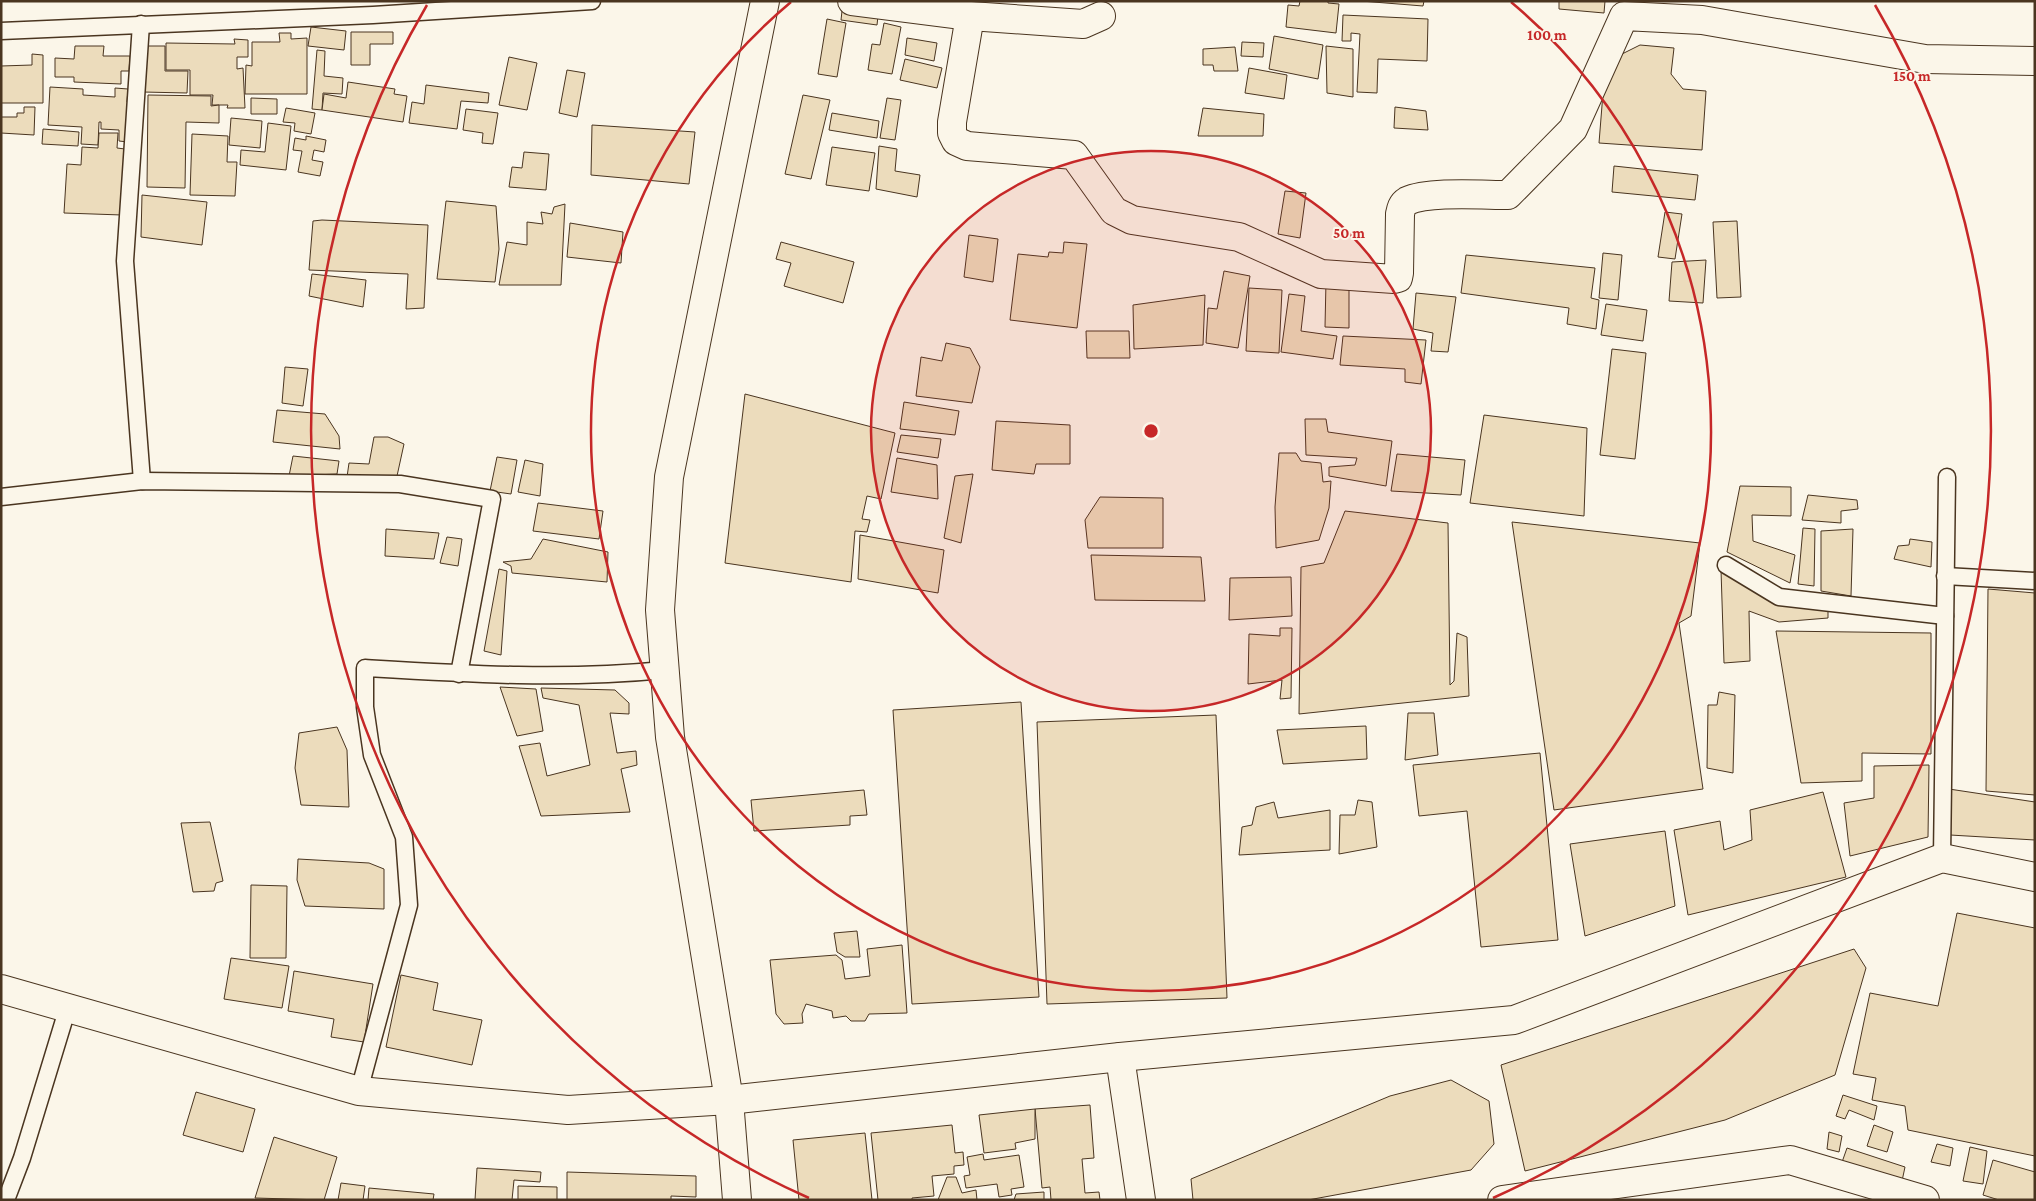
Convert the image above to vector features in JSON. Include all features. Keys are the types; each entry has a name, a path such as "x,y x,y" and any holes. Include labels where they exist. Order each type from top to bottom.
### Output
{"street":[{"path":"737,1200 729,1100 670,737 660,610 669,477 764,1"},
{"path":"852,1 970,16 1083,24 1102,8"},
{"path":"970,16 952,122 952,133 956,141 967,146 1074,155 1114,211 1132,220 1239,237 1320,274 1394,279 1398,278 1399,274 1400,214 1402,206 1406,202 1441,195 1508,195 1573,130 1625,9 1702,20 1925,60 2035,61"},
{"path":"1,989 358,1091 568,1110 729,1100 1120,1057 1514,1020 1942,858 2035,877"},
{"path":"1120,1057 1141,1200"},
{"path":"1502,1200 1790,1160 1925,1200"}],"lane":[{"path":"1,31 373,15 592,1"},
{"path":"140,24 125,261 142,481"},
{"path":"1942,858 1947,477"},
{"path":"1,497 142,481 400,484 492,499 458,674"},
{"path":"1726,565 1779,596 1945,616"},
{"path":"1945,576 2035,581"},
{"path":"358,1091 409,905 404,837 372,755 365,708 365,668 498,676 614,675 664,670"},
{"path":"6,1200 22,1158 68,1007"}],"building":[{"path":"1300,1 1328,1 1328,3 1339,4 1336,33 1286,27 1288,5 1299,6"},
{"path":"1361,1 1424,1 1423,6"},
{"path":"1559,1 1605,1 1604,13 1559,9"},
{"path":"843,2 879,7 877,25 841,20"},
{"path":"1343,15 1428,19 1427,61 1378,59 1377,93 1357,92 1360,34 1351,33 1351,41 1342,41"},
{"path":"827,19 846,23 837,77 818,74"},
{"path":"884,23 901,27 892,74 868,70 872,44 880,45"},
{"path":"311,27 346,31 344,50 308,46"},
{"path":"351,32 393,32 393,44 370,44 370,65 351,65"},
{"path":"279,33 291,33 291,39 307,38 307,94 245,94 246,65 252,66 252,42 280,42"},
{"path":"1274,36 1323,45 1318,79 1269,69"},
{"path":"907,38 937,43 934,61 905,55"},
{"path":"234,39 248,40 248,57 237,57 237,69 243,68 245,108 227,108 228,105 212,105 213,95 190,95 190,70 166,70 166,43 235,44"},
{"path":"1242,42 1264,43 1263,57 1241,56"},
{"path":"1640,45 1674,48 1671,74 1683,89 1706,91 1702,150 1599,143 1603,93 1622,54"},
{"path":"75,46 104,46 103,56 130,56 129,71 121,71 121,84 74,82 74,77 55,77 55,58 74,59"},
{"path":"144,46 165,46 165,71 188,71 187,93 143,92"},
{"path":"1326,46 1353,49 1353,97 1327,93"},
{"path":"1235,47 1238,71 1214,71 1213,65 1203,65 1203,49"},
{"path":"317,50 325,51 324,76 343,78 342,94 323,93 322,110 312,109"},
{"path":"32,54 43,55 43,103 1,103 1,66 32,65"},
{"path":"509,57 537,63 527,110 499,105"},
{"path":"905,59 942,68 937,88 900,80"},
{"path":"1249,68 1287,75 1284,99 1245,93"},
{"path":"567,70 585,73 577,117 559,113"},
{"path":"348,82 395,89 394,94 407,96 403,122 322,110 324,94 346,98"},
{"path":"426,85 489,93 488,103 461,101 457,129 409,123 412,102 424,104"},
{"path":"50,87 83,89 83,95 115,97 115,88 128,89 127,102 130,102 128,142 119,141 119,130 101,129 101,122 99,122 98,145 81,144 82,127 48,125"},
{"path":"148,95 211,96 211,106 219,105 219,123 186,122 185,188 147,187"},
{"path":"803,95 830,100 811,179 785,174"},
{"path":"251,98 277,99 277,114 251,114"},
{"path":"887,98 901,100 895,140 880,138"},
{"path":"24,107 35,107 34,135 1,133 1,117 17,117 17,113 24,113"},
{"path":"1395,107 1426,111 1428,130 1394,128"},
{"path":"286,108 315,113 311,134 294,131 295,123 283,122"},
{"path":"1203,108 1264,114 1263,136 1198,136"},
{"path":"466,109 498,113 493,144 482,143 483,133 463,130"},
{"path":"832,113 879,121 877,138 829,130"},
{"path":"231,118 262,121 260,148 229,145"},
{"path":"268,123 291,126 286,170 240,165 241,150 265,152"},
{"path":"592,125 695,132 689,184 591,175"},
{"path":"43,129 79,132 78,146 42,144"},
{"path":"99,133 118,133 117,148 125,149 122,215 64,213 67,164 81,165 82,147 98,148"},
{"path":"192,134 228,136 227,162 237,162 235,196 190,195"},
{"path":"306,136 326,140 324,152 314,150 312,160 323,162 320,176 298,172 302,151 293,150 295,138 306,140"},
{"path":"879,146 897,149 895,171 920,175 917,197 876,189"},
{"path":"832,147 875,153 869,191 826,185"},
{"path":"524,152 549,154 546,190 509,187 512,167 522,168"},
{"path":"1614,166 1698,175 1695,200 1612,192"},
{"path":"1285,191 1306,193 1300,238 1278,234"},
{"path":"142,195 207,202 202,245 141,237"},
{"path":"446,201 496,206 499,249 495,282 437,279"},
{"path":"565,204 561,285 499,285 507,242 527,245 527,222 543,224 541,212 552,214 554,207"},
{"path":"1665,212 1682,214 1675,259 1658,257"},
{"path":"313,221 428,225 424,308 406,309 408,274 309,270"},
{"path":"1737,221 1741,297 1717,298 1713,222"},
{"path":"570,223 623,232 621,263 567,257"},
{"path":"969,235 998,239 993,282 964,277"},
{"path":"781,242 854,262 843,303 784,286 791,263 776,259"},
{"path":"1064,242 1087,244 1077,328 1010,320 1018,254 1048,257 1049,252 1063,253"},
{"path":"1603,253 1622,255 1618,300 1599,298"},
{"path":"1466,255 1595,268 1591,298 1599,300 1596,329 1567,324 1569,308 1461,293"},
{"path":"1706,260 1703,303 1669,301 1672,262"},
{"path":"1224,271 1250,276 1238,348 1206,343 1208,308 1217,309"},
{"path":"312,274 366,280 363,307 309,296"},
{"path":"1326,281 1349,282 1349,328 1325,327"},
{"path":"1249,288 1282,290 1279,353 1246,351"},
{"path":"1416,293 1456,297 1448,352 1431,351 1433,333 1413,329"},
{"path":"1289,294 1305,296 1301,331 1337,336 1333,359 1281,352"},
{"path":"1205,295 1203,345 1134,349 1133,305"},
{"path":"1606,304 1647,310 1643,341 1601,335"},
{"path":"1086,331 1129,331 1130,358 1087,358"},
{"path":"1343,336 1426,340 1421,384 1405,382 1405,369 1340,365"},
{"path":"946,343 970,348 980,367 972,403 916,396 921,357 942,361"},
{"path":"1612,349 1646,353 1635,459 1600,455"},
{"path":"285,367 308,369 303,406 282,403"},
{"path":"745,394 895,433 881,499 867,496 862,519 870,520 867,532 855,531 851,582 725,563"},
{"path":"904,402 959,411 955,435 900,429"},
{"path":"277,410 325,414 339,436 340,449 273,442"},
{"path":"1484,415 1587,428 1584,516 1470,503"},
{"path":"1305,419 1326,419 1328,432 1392,441 1386,486 1329,476 1329,467 1355,465 1357,458 1306,455"},
{"path":"996,421 1070,425 1070,464 1036,464 1034,474 992,470"},
{"path":"901,435 941,439 938,458 897,452"},
{"path":"374,437 388,437 404,444 397,476 347,477 349,463 369,464"},
{"path":"1279,453 1296,453 1301,461 1321,463 1323,482 1331,481 1329,508 1319,540 1276,548 1275,507"},
{"path":"1397,454 1465,460 1461,495 1391,491"},
{"path":"293,456 339,461 337,474 289,476"},
{"path":"497,457 517,460 511,494 490,491"},
{"path":"897,458 937,465 938,499 891,492"},
{"path":"525,460 543,464 540,496 518,492"},
{"path":"973,474 961,543 944,538 955,476"},
{"path":"1740,486 1791,487 1791,516 1752,515 1753,541 1795,555 1790,583 1727,552"},
{"path":"1808,495 1857,500 1858,509 1841,511 1841,523 1802,520"},
{"path":"1100,497 1163,498 1163,548 1088,548 1085,520"},
{"path":"538,503 603,511 599,539 533,531"},
{"path":"1345,511 1448,523 1450,685 1454,681 1457,633 1467,637 1469,696 1299,714 1301,567 1324,563"},
{"path":"1512,522 1700,543 1691,616 1679,623 1703,789 1554,810"},
{"path":"1803,528 1815,529 1814,586 1798,584"},
{"path":"386,529 439,533 434,559 385,556"},
{"path":"1853,529 1851,596 1821,591 1821,531"},
{"path":"860,535 944,550 938,593 858,579"},
{"path":"447,537 462,539 458,566 440,563"},
{"path":"543,539 608,552 607,582 512,573 511,566 503,562 531,559"},
{"path":"1910,539 1932,542 1931,567 1894,559 1898,546 1909,545"},
{"path":"1091,555 1201,557 1205,601 1095,600"},
{"path":"499,569 507,571 501,655 484,651"},
{"path":"1721,570 1828,607 1828,618 1779,622 1749,611 1750,661 1724,663"},
{"path":"1291,577 1292,616 1229,620 1230,578"},
{"path":"1988,589 2035,593 2035,795 1986,791"},
{"path":"1280,628 1292,628 1291,698 1280,699 1282,680 1248,684 1249,634 1280,636"},
{"path":"1776,631 1931,633 1931,754 1862,753 1862,781 1801,783"},
{"path":"500,687 536,689 543,731 517,736"},
{"path":"541,688 615,690 629,703 629,714 610,713 617,753 636,751 637,765 621,769 630,812 541,816 519,746 540,743 547,776 590,765 579,705 543,698"},
{"path":"1719,692 1735,695 1733,773 1707,768 1708,705 1717,705"},
{"path":"1021,702 1039,997 912,1004 893,710"},
{"path":"1408,713 1434,713 1438,755 1405,760"},
{"path":"1216,715 1227,998 1047,1004 1037,722"},
{"path":"1366,726 1367,759 1283,764 1277,730"},
{"path":"337,727 347,750 349,807 301,805 295,768 299,733"},
{"path":"1540,753 1558,940 1481,947 1467,811 1419,816 1413,765"},
{"path":"1929,765 1928,837 1850,856 1844,803 1874,798 1874,766"},
{"path":"1949,789 2035,802 2035,840 1950,835"},
{"path":"864,790 867,815 850,816 850,825 754,831 751,800"},
{"path":"1823,792 1846,877 1688,915 1674,830 1720,821 1724,850 1752,840 1750,810"},
{"path":"1358,800 1372,802 1377,847 1339,854 1340,815 1355,815"},
{"path":"1274,802 1278,818 1330,810 1330,850 1239,855 1242,827 1252,825 1256,807"},
{"path":"210,822 223,881 216,883 214,891 193,892 181,823"},
{"path":"1665,831 1675,906 1585,936 1570,844"},
{"path":"298,859 369,863 384,869 384,909 305,906 297,880"},
{"path":"251,885 287,886 286,958 250,958"},
{"path":"1957,913 2035,928 2035,1156 1908,1130 1905,1106 1872,1100 1876,1078 1853,1074 1870,993 1938,1006"},
{"path":"857,931 860,957 845,957 837,952 834,933"},
{"path":"902,945 907,1013 869,1014 865,1021 851,1021 846,1016 833,1018 832,1011 806,1004 802,1014 803,1023 784,1024 776,1014 770,960 836,955 842,960 845,979 870,976 867,949"},
{"path":"1854,949 1866,968 1835,1075 1725,1120 1525,1171 1501,1065"},
{"path":"231,958 289,966 282,1008 224,999"},
{"path":"294,971 373,984 364,1042 331,1037 334,1019 288,1011"},
{"path":"401,975 438,983 433,1010 482,1020 472,1065 386,1047"},
{"path":"1451,1080 1489,1101 1494,1144 1471,1170 1308,1200 1193,1200 1191,1179 1390,1096"},
{"path":"196,1092 255,1109 243,1152 183,1135"},
{"path":"1843,1095 1877,1106 1874,1120 1849,1110 1845,1119 1836,1116"},
{"path":"1090,1105 1094,1158 1082,1159 1085,1193 1099,1192 1100,1200 1051,1200 1050,1187 1042,1188 1035,1109"},
{"path":"1035,1109 1035,1139 1015,1143 1016,1149 984,1153 979,1115"},
{"path":"952,1125 955,1153 963,1152 964,1165 954,1166 954,1174 932,1176 934,1196 912,1198 912,1200 878,1200 871,1133"},
{"path":"1874,1125 1893,1132 1887,1152 1867,1146"},
{"path":"1829,1132 1842,1136 1839,1152 1827,1149"},
{"path":"865,1133 872,1200 799,1200 793,1140"},
{"path":"274,1137 337,1157 324,1200 255,1198"},
{"path":"1937,1144 1953,1148 1950,1166 1931,1162"},
{"path":"1970,1147 1987,1151 1983,1184 1963,1181"},
{"path":"1847,1148 1905,1167 1902,1181 1841,1165"},
{"path":"983,1154 984,1160 1019,1155 1024,1187 1011,1189 1012,1195 999,1197 997,1184 966,1188 964,1176 970,1175 967,1157"},
{"path":"1993,1160 2035,1172 2035,1200 1999,1200 1983,1195"},
{"path":"477,1168 541,1172 540,1182 514,1180 512,1200 475,1200"},
{"path":"567,1172 696,1176 696,1197 671,1196 671,1200 567,1200"},
{"path":"947,1177 956,1177 962,1193 976,1190 977,1200 938,1200"},
{"path":"341,1183 365,1186 363,1200 338,1200"},
{"path":"518,1186 557,1187 557,1200 518,1200"},
{"path":"369,1188 434,1194 433,1200 368,1200"},
{"path":"1044,1192 1044,1200 1014,1200 1016,1194"}]}
